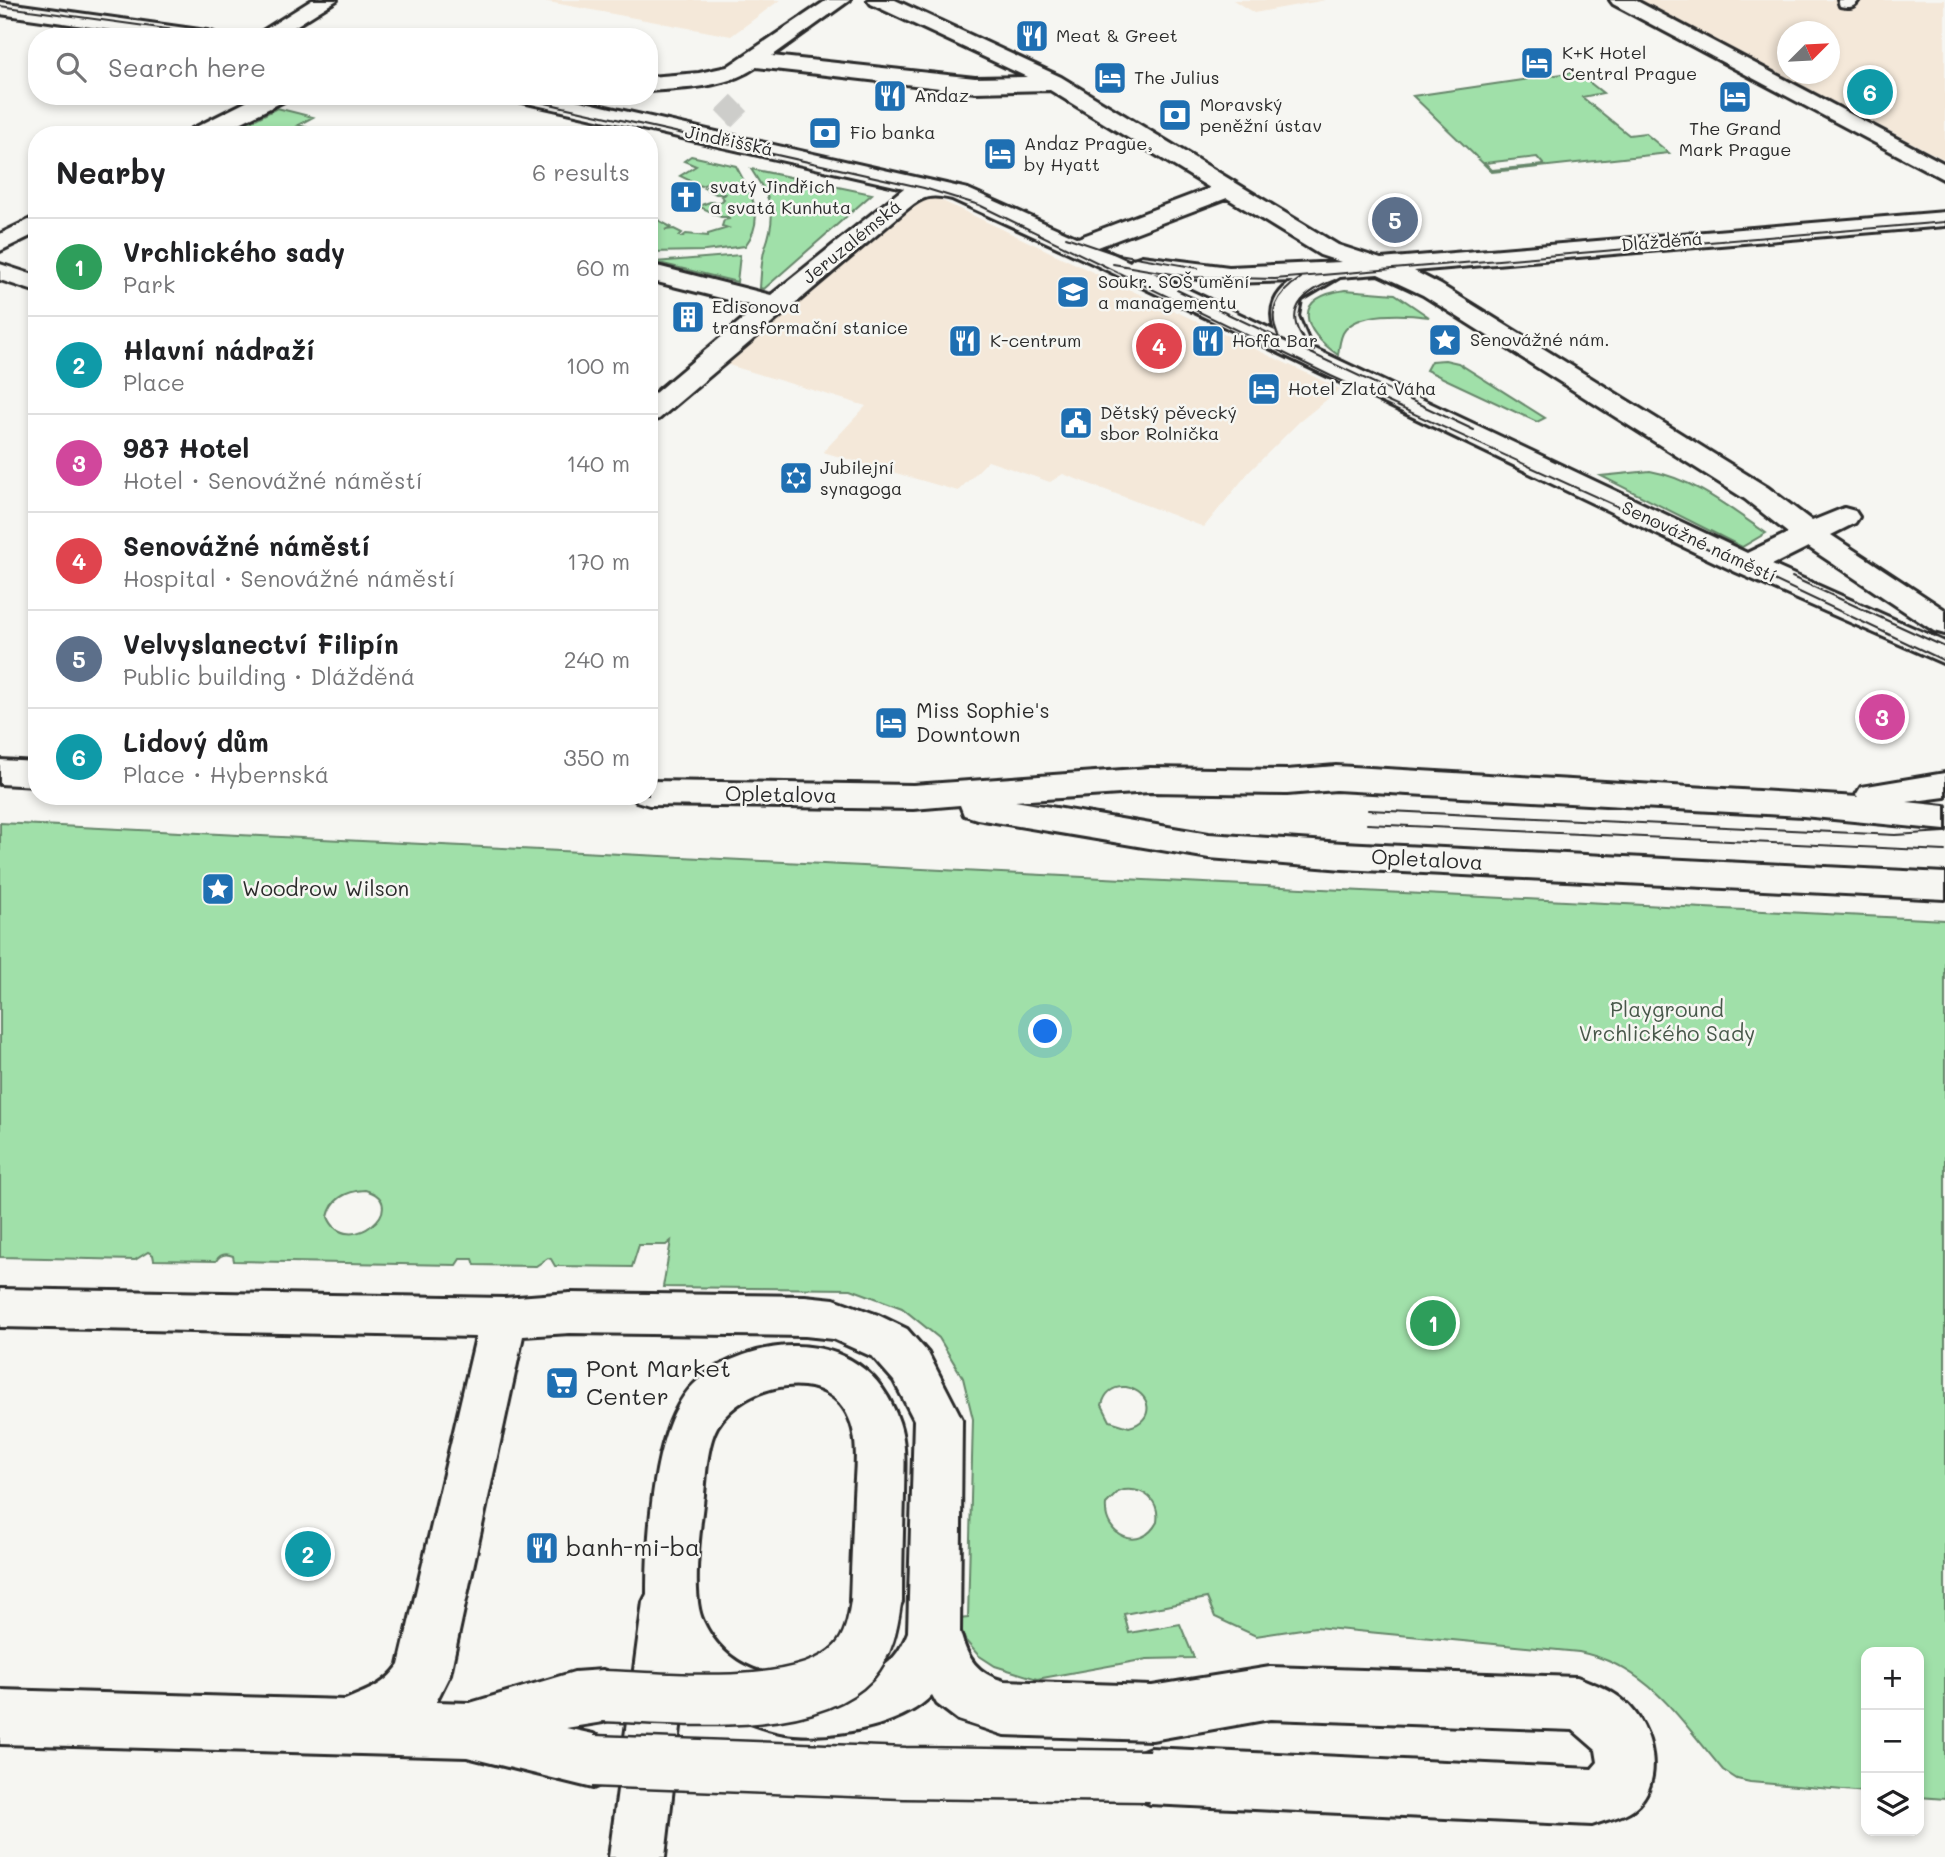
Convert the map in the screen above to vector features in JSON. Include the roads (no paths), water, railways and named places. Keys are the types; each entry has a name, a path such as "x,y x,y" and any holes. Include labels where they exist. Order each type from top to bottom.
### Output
{"street":[{"path":"279,28 327,0"},
{"path":"658,83 699,80 734,72 840,0"},
{"name":"Senovážné náměstí","path":"878,0 1053,82 1329,250 1379,267 1432,290 1756,493 1809,534 1945,624"},
{"path":"1619,0 1945,173"},
{"path":"0,8 143,28"},
{"path":"755,60 975,85 1053,82"},
{"path":"734,72 754,88"},
{"path":"216,126 258,105"},
{"name":"Jindřišská","path":"567,105 931,187"},
{"name":"Senovážné náměstí","path":"931,187 960,194 1101,258 1747,565 1945,654"},
{"name":"Jeruzalémská","path":"658,405 776,304 914,192 931,187"},
{"path":"1077,247 1228,189"},
{"name":"Dlážděná","path":"1379,267 1945,219"},
{"path":"0,244 28,228"},
{"name":"Senovážné náměstí","path":"1101,258 1229,275 1379,267"},
{"path":"1302,355 1285,327 1282,314 1289,296 1324,276 1379,267"},
{"path":"0,272 28,281"},
{"path":"658,274 776,304"},
{"path":"1747,565 1844,517"},
{"path":"0,772 28,774"},
{"name":"Opletalova","path":"658,793 913,797 1150,780 1287,782 1336,778 1803,804 1945,818"},
{"path":"1803,804 1945,785"},
{"name":"Opletalova","path":"913,797 1209,846 1343,856 1945,887"},
{"path":"0,1308 504,1318 570,1313 656,1313 824,1318 862,1328 890,1343 911,1367 938,1419 934,1633 942,1663 956,1685 977,1701 1004,1708 1152,1713 1270,1693 1577,1704 1599,1713 1615,1730 1626,1753 1626,1776 1612,1790 1592,1797 1150,1776 905,1773 593,1761 567,1758 490,1733 467,1730 0,1717"},
{"path":"326,1727 354,1722 395,1708 414,1691 423,1674 504,1318"},
{"path":"467,1730 574,1699 603,1696 767,1700 828,1682 850,1664 867,1640 876,1602 880,1442 876,1419 865,1400 846,1380 823,1368 797,1364 770,1366 739,1377 714,1395 695,1420 687,1447 670,1586 637,1857"},
{"path":"670,1586 675,1617 688,1646 707,1671 735,1690 779,1706 847,1706 878,1697 906,1683 923,1661 934,1633"}],"tunnel":[{"path":"724,119 740,103"}],"tram line":[{"path":"0,6 160,28"},
{"path":"554,105 648,126"},
{"path":"658,128 924,188 979,205 1331,376 1658,525 1945,661"},
{"path":"1113,264 1190,277 1275,279 1945,222"},
{"path":"1066,237 1113,253 1198,268"},
{"path":"1279,338 1274,321 1276,304 1285,290 1301,278"},
{"path":"1314,351 1297,328 1297,309 1310,293 1335,280"},
{"path":"1177,290 1279,338"},
{"path":"1279,338 1474,430"},
{"path":"1792,577 1945,647"},
{"path":"1368,810 1895,835 1945,832"},
{"path":"1367,824 1945,851"}],"place":[{"name":"Meat & Greet","path":"1032,36"},
{"name":"K+K Hotel Central Prague","path":"1537,63"},
{"name":"The Julius","path":"1110,78"},
{"name":"Lidový dům","path":"1870,92"},
{"name":"Andaz","path":"890,96"},
{"name":"The Grand Mark Prague","path":"1735,97"},
{"name":"Moravský peněžní ústav","path":"1175,115"},
{"name":"Fio banka","path":"825,133"},
{"name":"Andaz Prague, by Hyatt","path":"1000,154"},
{"name":"svatý Jindřich a svatá Kunhuta","path":"686,197"},
{"name":"Velvyslanectví Filipín","path":"1395,220"},
{"name":"Soukr. SOŠ umění a managementu","path":"1073,292"},
{"name":"Edisonova transformační stanice","path":"688,317"},
{"name":"Senovážné nám.","path":"1445,340"},
{"name":"K-centrum","path":"965,341"},
{"name":"Hoffa Bar","path":"1208,341"},
{"name":"Senovážné náměstí","path":"1159,346"},
{"name":"Hotel Zlatá Váha","path":"1264,389"},
{"name":"Dětský pěvecký sbor Rolnička","path":"1076,423"},
{"name":"Jubilejní synagoga","path":"796,478"},
{"name":"987 Hotel","path":"1882,717"},
{"name":"Miss Sophie's Downtown","path":"891,723"},
{"name":"Woodrow Wilson","path":"218,889"},
{"name":"Vrchlického sady","path":"1433,1323"},
{"name":"Pont Market Center","path":"562,1383"},
{"name":"banh-mi-ba","path":"542,1548"},
{"name":"Hlavní nádraží","path":"308,1554"}],"park label":[{"name":"Playground Vrchlického Sady","path":"1667,1022"}]}
